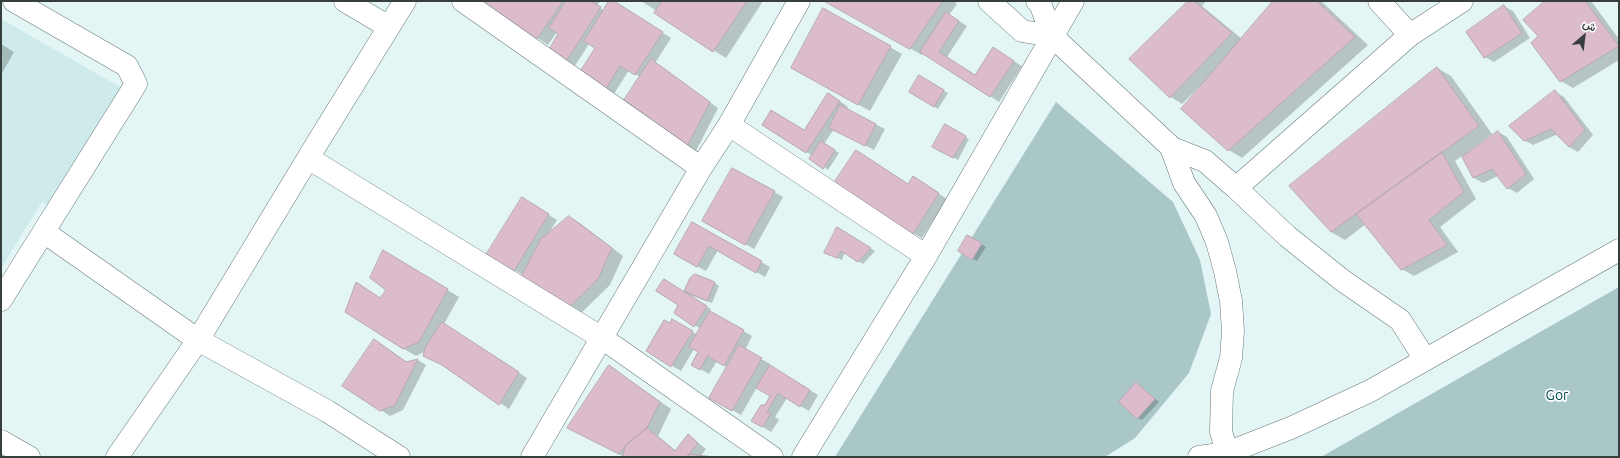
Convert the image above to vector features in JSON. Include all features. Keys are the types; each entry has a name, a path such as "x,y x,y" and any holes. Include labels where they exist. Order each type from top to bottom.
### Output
{"street":[{"path":"1,300 136,84 127,66 14,1"},
{"path":"345,1 389,27"},
{"path":"117,457 198,340 308,158 406,1"},
{"path":"462,1 701,168"},
{"path":"989,1 1022,31 1052,36"},
{"path":"1037,1 1040,3 1052,36 1172,148 1206,161 1287,236 1342,280 1400,320 1425,359"},
{"path":"803,457 926,256 1073,1"},
{"path":"1380,1 1410,35"},
{"path":"1236,188 1410,35 1462,1"},
{"path":"532,457 701,168 729,125 791,4"},
{"path":"729,125 926,256"},
{"path":"1172,148 1184,183 1209,222 1217,242 1227,279 1233,331 1231,358 1222,392 1221,432 1227,456"},
{"path":"308,158 602,338 772,457"},
{"path":"44,232 198,340 327,411 399,457"},
{"path":"1199,457 1227,456 1356,398 1619,250"},
{"path":"1,441 29,457"}],"shaded area":[{"path":"1,19 122,88 50,206 42,202 1,268"}],"green space":[{"path":"1056,102 1173,202 1200,260 1211,314 1189,373 1135,438 1105,457 835,457"},
{"name":"Gor","path":"1619,287 1619,457 1321,457"}],"building":[{"path":"481,1 559,1 562,3 536,40"},
{"path":"566,1 590,1 601,7 565,63 548,51 558,34 549,28"},
{"path":"609,1 614,1 663,32 635,75 620,66 605,90 579,73 595,48 584,41"},
{"path":"662,1 747,1 713,52 654,13"},
{"path":"824,1 943,1 910,49"},
{"path":"1188,1 1194,1 1232,33 1170,98 1129,59"},
{"path":"1273,1 1317,1 1355,37 1228,151 1181,109"},
{"path":"1545,1 1585,1 1619,46 1560,82 1531,43 1538,36 1523,20"},
{"path":"1504,5 1522,33 1484,58 1466,32"},
{"path":"823,8 891,46 858,105 791,68"},
{"path":"946,12 959,21 939,52 975,75 993,47 1014,61 990,97 920,52"},
{"path":"651,59 710,102 687,147 624,100"},
{"path":"1437,67 1479,126 1331,232 1289,186"},
{"path":"919,75 944,90 934,107 909,92"},
{"path":"1555,90 1585,130 1569,147 1551,129 1524,141 1509,126"},
{"path":"828,93 840,101 806,153 762,125 771,110 804,130"},
{"path":"840,105 876,124 865,146 829,128"},
{"path":"945,124 966,136 953,158 932,147"},
{"path":"1498,131 1526,174 1507,189 1492,169 1473,178 1462,157"},
{"path":"821,141 835,150 823,169 809,159"},
{"path":"856,150 908,184 913,176 939,193 913,234 834,183"},
{"path":"1442,152 1464,192 1429,220 1447,245 1401,270 1356,214"},
{"path":"732,168 775,191 745,245 702,221"},
{"path":"522,197 549,214 514,271 486,255"},
{"path":"569,216 612,248 598,279 562,314 516,286 541,239"},
{"path":"692,222 762,261 756,273 709,246 697,267 674,254"},
{"path":"837,227 871,248 858,262 841,251 837,258 824,253"},
{"path":"967,235 982,243 972,260 958,251"},
{"path":"383,250 448,289 419,342 403,349 345,312 356,282 380,298 386,290 370,278"},
{"path":"695,274 715,282 707,301 684,291 690,278"},
{"path":"664,279 707,306 694,327 674,313 678,305 656,291"},
{"path":"710,311 744,330 724,366 708,355 700,370 691,365 698,352 689,347"},
{"path":"672,319 693,331 671,367 646,351 664,320 670,323"},
{"path":"442,322 519,372 499,405 442,365 423,356 425,348"},
{"path":"374,339 406,362 418,359 395,405 380,411 342,386"},
{"path":"739,345 762,358 732,411 709,398"},
{"path":"609,365 660,402 647,428 625,446 619,454 567,428"},
{"path":"770,365 810,390 800,407 778,393 767,412 771,414 762,427 751,421 761,405 765,405 770,396 756,388"},
{"path":"1136,382 1155,399 1137,419 1119,402"},
{"path":"647,428 675,451 688,434 698,443 687,457 623,457 625,446"},
{"path":"689,454 714,457 687,457"}]}
